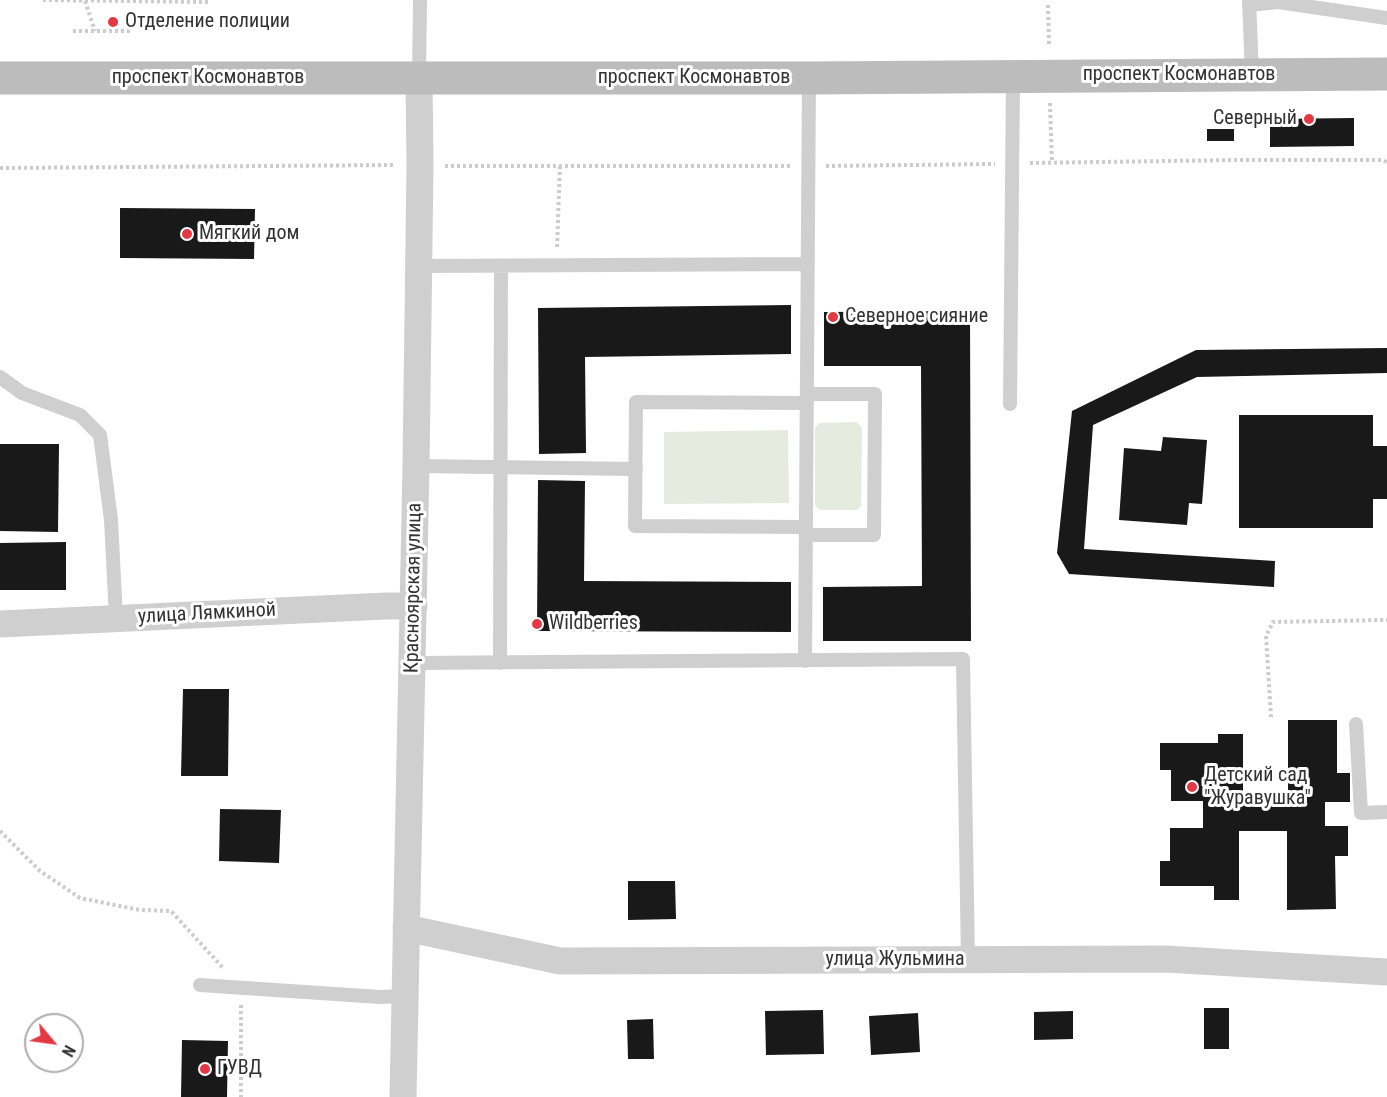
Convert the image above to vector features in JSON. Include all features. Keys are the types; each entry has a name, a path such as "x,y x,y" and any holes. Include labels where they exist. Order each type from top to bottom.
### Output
{"main road":[{"name":"проспект Космонавтов","path":"0,78 809,78 1387,74"}],"street":[{"name":"Красноярская улица","path":"403,1097 414,606 420,166 419,78"},
{"name":"улица Лямкиной","path":"0,624 414,606"},
{"name":"улица Жульмина","path":"406,928 560,961 1166,959 1387,972"}],"lane":[{"path":"419,78 420,0"},
{"path":"1252,75 1249,2 1278,2 1387,18"},
{"path":"1010,404 1013,77"},
{"path":"805,661 809,78"},
{"path":"418,266 808,264"},
{"path":"500,663 501,266"},
{"path":"0,377 22,393 80,415 100,435 111,520 116,618"},
{"path":"875,394 874,535 635,526 636,402 807,398 875,394"},
{"path":"416,466 636,468"},
{"path":"412,663 963,659 968,960"},
{"path":"1356,724 1361,813 1387,812"},
{"path":"200,985 380,997 404,996"}],"path":[{"path":"43,0 210,2"},
{"path":"85,0 95,31"},
{"path":"1048,5 1049,44"},
{"path":"73,30 131,31"},
{"path":"1050,100 1052,163"},
{"path":"0,168 808,166 1237,160 1381,160 1387,162"},
{"path":"557,265 560,165"},
{"path":"1271,717 1266,636 1273,621 1387,620"},
{"path":"0,831 40,871 80,898 140,910 171,911 241,987 241,1097"}],"shaded area":[{"path":"857,422 862,428 861,506 857,510 820,510 815,505 815,428 819,423"},
{"path":"788,430 789,503 664,504 664,432"}],"building":[{"path":"1354,118 1354,146 1270,147 1270,119"},
{"path":"1207,129 1234,129 1234,141 1207,141"},
{"name":"Мягкий дом","path":"120,208 255,209 254,259 120,258"},
{"path":"791,305 791,354 585,357 586,453 539,454 538,308"},
{"path":"970,311 971,641 823,641 823,587 922,586 921,366 824,366 824,312"},
{"path":"1387,348 1387,373 1197,377 1093,425 1084,549 1275,561 1274,587 1069,574 1057,553 1072,411 1196,350"},
{"path":"1239,415 1373,415 1373,446 1387,446 1387,499 1373,499 1373,528 1239,528"},
{"path":"1163,437 1207,440 1202,504 1189,503 1187,525 1119,520 1124,448 1161,451"},
{"path":"0,444 59,444 58,532 0,531"},
{"path":"538,480 585,481 584,581 791,582 791,632 537,631"},
{"path":"66,542 66,590 0,590 0,543"},
{"path":"183,689 229,689 228,776 181,776"},
{"path":"1288,720 1337,720 1337,773 1350,773 1350,802 1325,802 1325,826 1348,826 1348,856 1335,856 1336,909 1287,910 1287,831 1239,831 1239,900 1214,900 1214,886 1160,886 1160,861 1170,861 1170,828 1203,828 1203,801 1171,801 1171,770 1160,770 1160,743 1218,743 1218,734 1243,734 1243,802 1288,802"},
{"path":"220,809 281,810 279,863 219,861"},
{"path":"628,881 675,881 676,919 628,920"},
{"path":"1204,1008 1229,1008 1229,1049 1204,1049"},
{"path":"823,1010 824,1054 766,1055 765,1011"},
{"path":"1073,1011 1073,1039 1034,1040 1034,1012"},
{"path":"918,1013 920,1052 871,1055 869,1016"},
{"path":"653,1019 654,1059 628,1059 627,1020"},
{"name":"ГУВД","path":"182,1040 228,1041 227,1097 181,1097"}],"place":[{"name":"Отделение полиции","path":"113,22"},
{"name":"Северный","path":"1309,119"},
{"name":"Мягкий дом","path":"187,234"},
{"name":"Северное сияние","path":"833,317"},
{"name":"Wildberries","path":"537,624"},
{"name":"Детский сад \"Журавушка\"","path":"1192,787"},
{"name":"ГУВД","path":"205,1069"}]}
